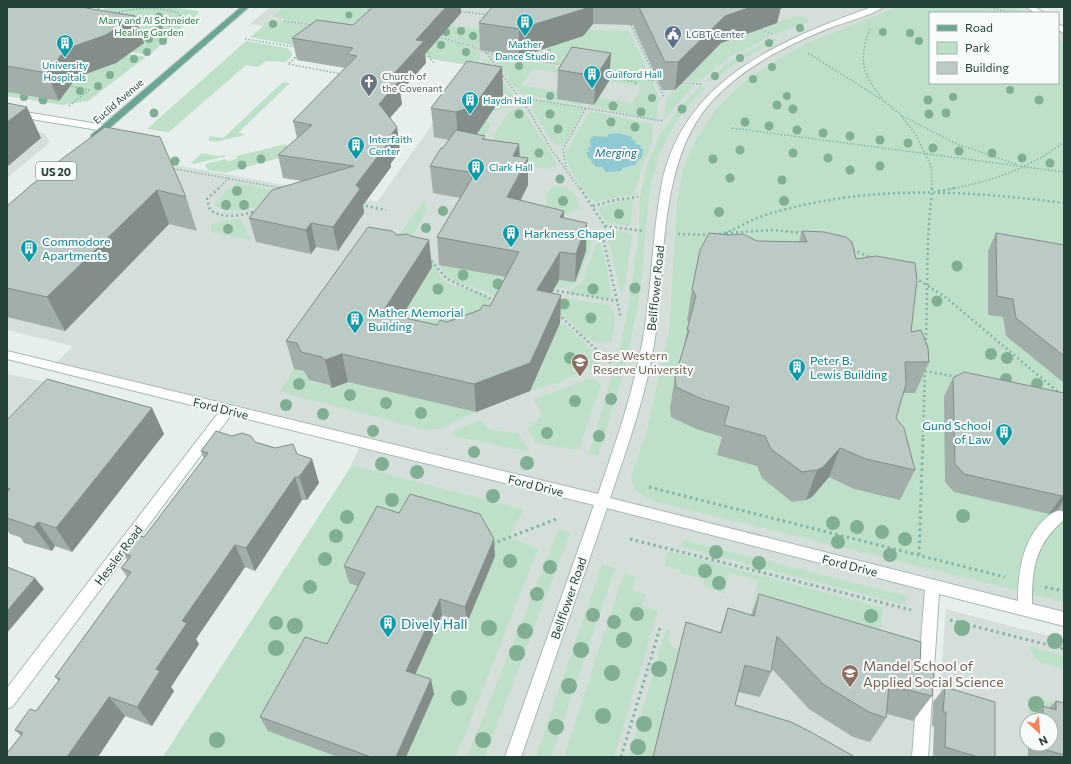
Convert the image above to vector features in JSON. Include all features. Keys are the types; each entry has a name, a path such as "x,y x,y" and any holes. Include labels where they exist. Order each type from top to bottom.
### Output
{"main road":[{"name":"Euclid Avenue","path":"88,142 245,7"}],"street":[{"name":"Bellflower Road","path":"513,757 631,418 645,364 653,316 662,209 672,163 681,141 692,121 703,106 730,78 761,58 804,37 879,7"},
{"path":"7,112 104,128"},
{"name":"Ford Drive","path":"7,355 602,502 1064,619"},
{"name":"Hessler Road","path":"7,701 228,409"},
{"path":"1024,609 1027,562 1042,530 1059,516"},
{"path":"920,757 932,615 930,606 933,585"}],"path":[{"path":"94,12 101,7"},
{"path":"110,14 140,7 160,9 179,13 182,19 174,25"},
{"path":"365,7 372,14"},
{"path":"774,10 786,7"},
{"path":"990,7 1004,12"},
{"path":"454,10 491,16"},
{"path":"284,21 314,26"},
{"path":"752,24 774,36"},
{"path":"872,24 867,34 862,60 864,73 870,85 884,101"},
{"path":"631,25 655,81 664,97"},
{"path":"433,36 469,45 486,53 570,67"},
{"path":"246,39 302,48"},
{"path":"426,44 430,58 435,64"},
{"path":"490,44 484,51 529,111 551,149 593,206 605,226 603,238 621,318"},
{"path":"541,62 550,50 547,50"},
{"path":"805,51 884,101 900,114 926,130 977,153 1025,167"},
{"path":"301,52 288,64 346,75"},
{"path":"600,72 655,81"},
{"path":"606,77 637,82 635,85"},
{"path":"682,83 699,84"},
{"path":"67,107 89,90 71,86"},
{"path":"518,96 663,120"},
{"path":"567,170 563,149 586,108"},
{"path":"900,114 916,135 931,166 932,192 928,237 926,347"},
{"path":"732,128 1064,172"},
{"path":"932,192 988,180 1025,167 1050,153 1064,142"},
{"path":"166,167 284,189"},
{"path":"230,178 207,199 210,210 220,215 228,216 264,209"},
{"path":"725,234 750,221 767,215 816,203 858,196 932,192 1013,196 1064,203"},
{"path":"593,206 616,200 638,197"},
{"path":"355,204 386,210"},
{"path":"605,226 708,236 786,230 806,234"},
{"path":"851,249 878,261"},
{"path":"422,256 430,258 447,279 496,301 504,302"},
{"path":"909,276 928,285 1036,372 1064,397"},
{"path":"548,295 553,289 617,301"},
{"path":"556,313 561,315 612,364"},
{"path":"919,555 925,363"},
{"path":"925,371 965,379"},
{"path":"649,487 1064,591"},
{"path":"489,545 559,518"},
{"path":"630,539 1064,649"},
{"path":"620,757 660,628"}],"shaded area":[{"name":"Case Western Reserve University","path":"270,7 1030,7 1038,12 929,12 929,84 1059,84 1059,27 1064,31 1064,619 933,586 920,757 163,757 349,470 361,443 53,366 73,346 7,330 7,238 105,152 377,202 474,66 435,60 412,50 250,24"},
{"path":"7,126 44,133 50,142 7,178"},
{"path":"7,374 61,385 7,444"},
{"path":"946,609 1064,640 1064,757 933,757 939,704"}],"green space":[{"name":"Mary and Al Schneider Healing Garden","path":"107,7 172,7 198,11 199,13 149,55 131,52 135,48 97,14"},
{"path":"284,7 362,7 368,13 421,42 285,20 286,19 274,16"},
{"path":"897,7 1014,7 1022,12 929,12 929,84 1059,84 1059,40 1064,44 1064,265 988,252 988,314 1003,317 1006,336 1064,383 1064,413 945,482 954,491 1064,517 1064,602 653,501 635,491 631,476 646,434 669,333 677,200 683,169 696,139 716,109 741,84 773,62 805,44","holes":["690,326 890,458 900,499 853,489 822,464 820,486 817,491 808,498 792,502 757,466 722,437 696,429 671,417"]},
{"path":"800,15 810,21 775,34 764,28"},
{"path":"272,21 387,39 292,45 250,37 267,23"},
{"path":"439,23 487,30 483,49 461,41 431,34"},
{"path":"582,30 629,31 651,78 539,60 548,48 543,47 582,36"},
{"path":"760,30 770,36 730,57 698,82 684,81 721,43"},
{"path":"435,38 461,43 474,49 481,57 475,66 423,57"},
{"path":"774,38 778,40 738,62 714,80 704,82 735,58"},
{"path":"246,41 288,48 293,55 285,62 266,61 258,67 246,65 169,132 147,129"},
{"path":"129,54 146,57 88,101 63,105 7,96 7,92 59,101 77,77"},
{"path":"490,55 585,71 582,76 533,69 521,85 561,92 584,103 581,105 523,94 512,85"},
{"path":"485,59 488,60 519,104 491,112 502,95 464,89"},
{"path":"592,72 652,81 659,97 656,121 590,106 595,105 599,98 633,103 641,87 589,77"},
{"path":"283,82 290,83 239,132 245,135 215,142 208,140 210,136 223,138"},
{"path":"680,85 694,85 663,121 667,98"},
{"path":"700,86 705,88 687,108 673,128 662,148 655,169 650,191 641,281 630,346 613,409 598,456 589,453 619,353 628,308 638,241 640,198 647,165 661,133 681,106"},
{"path":"529,101 541,101 582,108 584,110 564,145 556,146 553,143 529,104"},
{"path":"521,107 556,161 556,166 539,168 531,166 516,158 495,142 493,136 509,112"},
{"path":"590,111 651,124 653,126 652,145 642,165 635,194 595,202 591,199 571,171 566,158 566,152","holes":["618,133 631,140 642,151 641,156 635,164 624,169 608,170 601,168 593,161 587,152 590,152 593,138 608,137 608,134"]},
{"path":"491,112 486,121 491,123 486,135 488,142 471,143"},
{"path":"286,144 293,154 225,173 208,170 205,164 226,159 228,162 236,159 237,156"},
{"path":"202,153 226,156 194,164 191,163"},
{"path":"236,183 288,193 289,196 241,210 222,210 215,206 216,200"},
{"path":"560,186 571,190 578,200 580,208 567,214 545,211 547,193 553,187"},
{"path":"424,199 427,210 409,243 392,246"},
{"path":"633,199 631,224 629,226 607,223 599,211 599,208 601,206"},
{"path":"240,218 251,240 211,232 211,224"},
{"path":"608,230 630,233 632,235 624,291 621,292 606,232"},
{"path":"582,233 590,235 593,241 577,282 566,287 555,287 498,300 482,290 458,283 451,279 440,265 555,286 559,280 575,281"},
{"path":"600,242 607,267 611,294 609,298 573,294 569,292 582,283 597,243"},
{"path":"430,260 435,265 443,280 453,286 474,291 486,296 491,301 495,309 387,341"},
{"path":"565,298 608,305 612,309 615,317 611,342 595,342 590,340 566,318 559,314 545,310 557,299"},
{"path":"560,323 566,325 600,358 599,365 557,383 530,391 532,387 524,383 537,378"},
{"path":"294,369 312,373 308,379 310,382 329,385 331,387 341,380 476,412 441,428 426,430 280,392"},
{"path":"592,378 601,384 579,448 577,450 536,443 528,429 541,416 534,399"},
{"path":"480,420 486,427 492,430 518,433 530,452 454,436 453,432 456,430"},
{"path":"352,465 524,510 509,537 538,549 456,757 163,757"},
{"path":"559,529 570,533 485,757 467,757"},
{"path":"684,540 907,596 906,605 681,547"},
{"path":"668,551 883,608 878,648 752,611 758,580 729,573 724,594 703,585 704,579 680,573 681,570 664,565"},
{"path":"602,564 615,568 551,757 536,757"},
{"path":"624,573 637,577 632,590 646,595 642,606 658,611 614,757 564,757"},
{"path":"666,629 670,631 669,640 672,647 680,649 653,757 629,757"},
{"path":"1030,646 1064,656 1064,669 1042,663 1034,657"},
{"path":"1030,696 1064,706 1054,712 1029,712"}],"water":[{"name":"Merging","path":"618,133 632,137 631,140 636,141 635,144 641,145 640,148 643,149 642,158 638,160 635,165 623,168 621,171 606,172 602,167 595,167 594,163 592,164 591,159 589,159 586,152 589,152 588,147 591,147 590,139 593,138 592,136 608,137 608,134"}],"building":[{"path":"7,7 80,7 135,16 106,35 66,49 47,73 7,66"},
{"path":"373,7 446,7 416,40 424,41 389,79 399,81 379,104 397,127 386,141 388,143 356,185 360,189 333,227 311,223 306,230 249,218 272,190 354,166 278,155 312,125 293,121 357,56 347,54 353,48 292,38 317,20 353,25"},
{"path":"492,7 586,7 584,9 519,29 479,23"},
{"path":"639,7 751,7 725,16 678,62 665,62"},
{"path":"572,47 611,53 596,76 558,70"},
{"path":"467,61 502,67 474,106 456,112 431,108"},
{"path":"7,103 27,107 7,122"},
{"path":"105,127 160,137 186,197 157,190 47,297 7,288 7,206 63,158"},
{"path":"456,130 485,136 482,139 519,144 513,156 528,158 507,197 564,211 560,217 587,223 576,254 560,252 537,290 561,295 530,363 474,384 342,354 325,360 322,357 301,352 297,343 286,341 368,227 392,231 397,235 408,234 410,236 429,240 382,313 437,325 440,320 447,322 480,310 483,305 490,306 519,252 437,237 475,173 430,166 441,148 443,148"},
{"name":"Peter B. Lewis Building","path":"802,231 824,232 846,237 852,242 856,259 876,256 915,263 917,280 911,332 921,330 928,348 929,362 905,362 906,384 896,418 904,428 915,470 866,459 840,448 823,467 817,470 802,472 771,449 765,436 724,425 729,407 702,399 676,387 675,377 689,330 687,330 696,296 692,289 700,250 709,233 729,235 743,234 757,241 807,242"},
{"path":"996,233 1064,245 1064,356 1016,318 1013,299 997,296"},
{"name":"Gund School of Law","path":"964,372 1064,393 1064,495 1062,496 964,474 955,464 953,378"},
{"path":"47,379 152,408 56,528 38,522 34,527 7,518 7,492 10,489 7,488 7,420"},
{"path":"216,431 232,436 242,433 251,436 255,442 275,448 293,444 297,454 312,459 299,477 295,477 246,548 235,545 182,621 187,623 156,669 160,671 137,707 109,697 67,757 7,757 7,753 23,733 15,730 30,709 36,711 60,679 55,677 131,572 121,568 131,556 123,552 134,535 144,537 208,453 201,451"},
{"name":"Dively Hall","path":"410,494 480,514 494,539 465,607 440,599 406,671 431,679 396,757 371,757 260,717 305,637 327,644 365,573 344,566 377,506 399,513"},
{"path":"7,567 35,578 7,611"},
{"path":"759,594 921,642 920,666 934,670 932,696 889,685 886,718 869,712 823,684 777,636 771,672 745,665 735,705 791,722 855,757 653,757 686,622 721,633 728,608 754,616"},
{"path":"945,687 995,702 995,757 978,757 945,747 946,712 943,712"},
{"path":"1056,701 1064,703 1064,755 1054,752 1059,752 1059,712 1043,712 1043,706 1056,710"}],"place":[{"name":"Mather Dance Studio","path":"525,37"},
{"name":"LGBT Center","path":"673,49"},
{"name":"University Hospitals","path":"65,58"},
{"name":"Guilford Hall","path":"592,89"},
{"name":"Church of the Covenant","path":"369,97"},
{"name":"Haydn Hall","path":"470,115"},
{"name":"Interfaith Center","path":"356,160"},
{"name":"Clark Hall","path":"476,182"},
{"name":"Harkness Chapel","path":"511,248"},
{"name":"Commodore Apartments","path":"29,263"},
{"name":"Mather Memorial Building","path":"355,334"},
{"name":"Case Western Reserve University","path":"580,377"},
{"name":"Peter B. Lewis Building","path":"797,382"},
{"name":"Gund School of Law","path":"1004,447"},
{"name":"Dively Hall","path":"388,638"},
{"name":"Mandel School of Applied Social Science","path":"850,688"}]}
